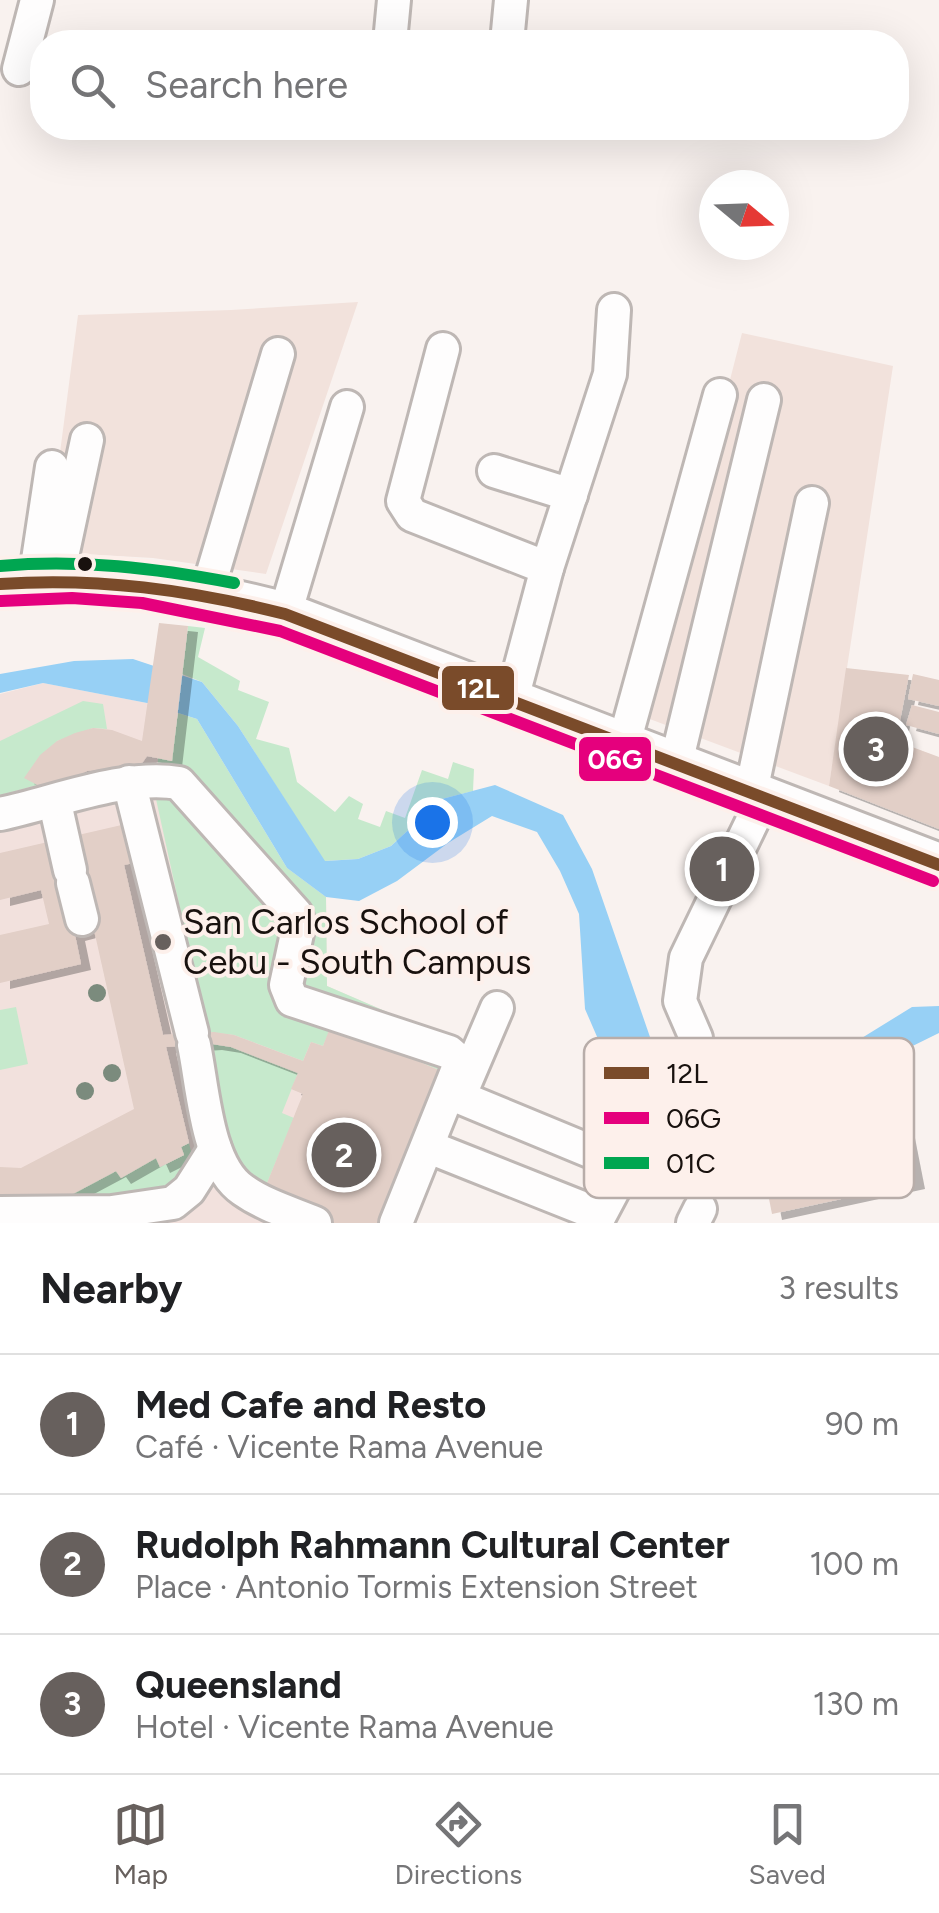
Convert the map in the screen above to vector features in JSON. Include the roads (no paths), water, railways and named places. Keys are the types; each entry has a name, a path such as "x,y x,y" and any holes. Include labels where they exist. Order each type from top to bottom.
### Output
{"main road":[{"path":"31,581 176,588 285,614 939,865"}],"street":[{"path":"19,69 38,0"},
{"path":"391,30 394,0"},
{"path":"508,30 511,0"},
{"path":"512,699 548,568 610,374 614,310"},
{"path":"443,349 403,501 412,515 548,568"},
{"path":"206,596 278,354"},
{"path":"624,743 720,395"},
{"path":"676,763 690,719 764,400"},
{"path":"285,614 348,406"},
{"path":"31,581 87,440"},
{"path":"31,581 52,467"},
{"path":"494,470 571,495"},
{"path":"696,1038 680,1002 686,958 758,794 812,503"},
{"path":"0,814 129,782 154,779 179,783 296,914 299,924 286,986 292,1000 449,1052 457,1059 458,1066 396,1223"},
{"path":"129,782 193,1039 215,1149 233,1182 259,1200 315,1223"},
{"path":"55,802 82,919"},
{"path":"405,1223 497,1008"},
{"path":"458,1097 584,1149"},
{"path":"434,1148 600,1215 609,1198"},
{"path":"164,1210 189,1190 215,1149"},
{"path":"0,1213 164,1210 259,1200"}],"water":[{"path":"133,659 202,682 238,726 325,861 358,859 391,846 442,799 495,785 563,815 592,869 651,1038 598,1038 585,1009 579,914 537,832 492,816 397,881 359,901 326,897 287,868 197,719 147,703 43,683 0,693 0,674 74,661"},
{"path":"939,1006 939,1033 914,1045 914,1038 862,1038 912,1007"}],"place":[{"name":"Queensland","path":"876,749"},
{"name":"Med Cafe and Resto","path":"722,869"},
{"name":"San Carlos School of Cebu - South Campus","path":"163,942"},
{"name":"Rudolph Rahmann Cultural Center","path":"344,1155"}]}
